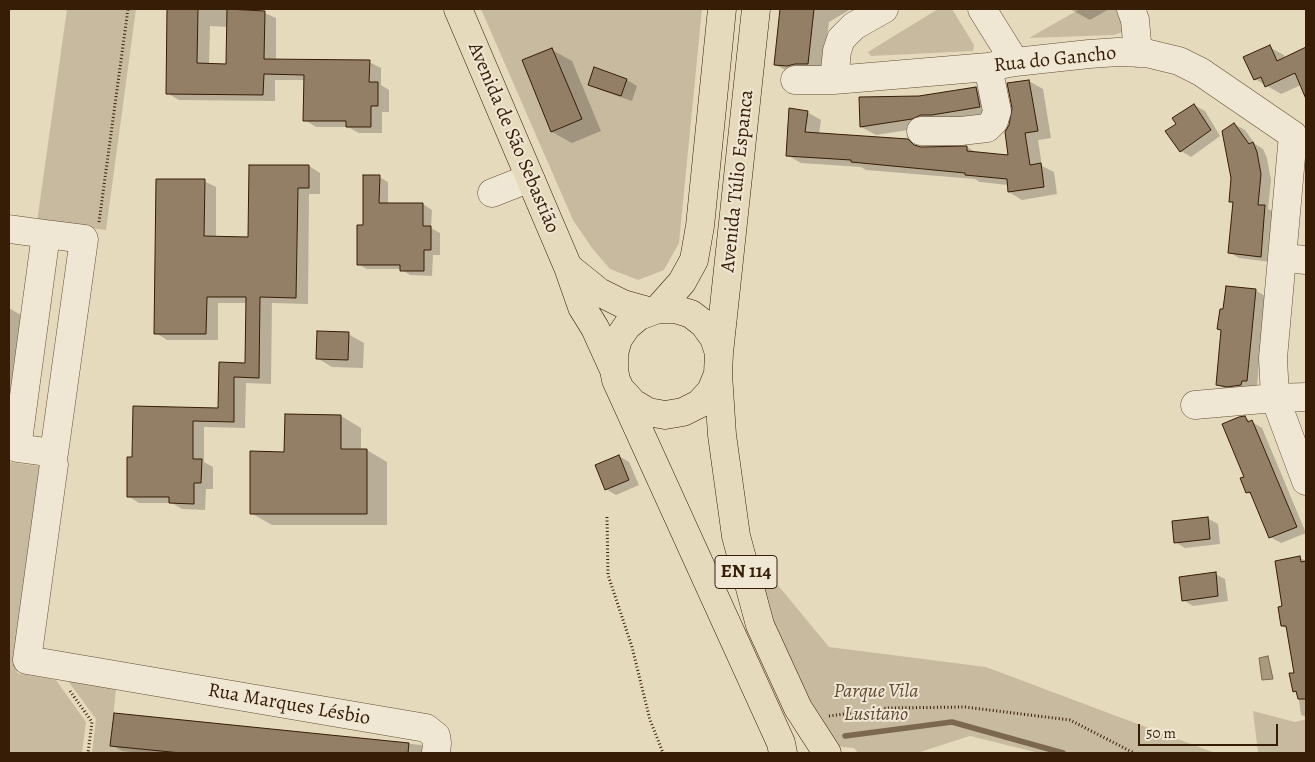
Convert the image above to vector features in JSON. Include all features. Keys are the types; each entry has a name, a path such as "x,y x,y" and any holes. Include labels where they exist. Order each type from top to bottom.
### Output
{"main road":[{"name":"Avenida de São Sebastião","path":"458,9 568,267 582,307 595,328 617,379"},
{"name":"Avenida Túlio Espanca","path":"653,310 682,282 694,260 700,226 722,9"},
{"name":"Avenida Túlio Espanca","path":"617,379 632,403 648,412 665,415 683,412 699,404 711,390 718,364 756,9"},
{"name":"Avenida de São Sebastião","path":"568,267 599,292 623,304 653,310"},
{"name":"Avenida Túlio Espanca","path":"783,753 781,743 617,379 614,354 618,339 627,326 639,316 653,310 675,309 691,314 704,324 714,338 718,364 722,435 736,536 760,625 795,704 827,753"}],"street":[{"path":"834,80 837,52 841,39 854,26 884,9"},
{"path":"982,9 1015,62"},
{"path":"1131,9 1135,20 1138,53"},
{"name":"Rua do Gancho","path":"795,80 834,80 988,67 1015,62 1089,54 1138,53 1179,61 1300,131"},
{"path":"921,131 987,128 994,121 997,111 988,67"},
{"path":"1300,131 1294,259 1273,358 1274,398 1306,481"},
{"path":"492,193 530,178"},
{"path":"9,229 84,239 54,453 17,448 46,234"},
{"path":"1195,405 1274,398 1306,398"},
{"path":"54,464 27,660 63,667"},
{"name":"Rua Marques Lésbio","path":"63,667 426,728 436,736 436,753"}],"path":[{"path":"607,517 608,575 632,647 650,720 663,753"},
{"path":"63,667 61,679 92,722 88,753"},
{"path":"805,720 887,708 965,707 1070,720 1134,753"}],"green space":[{"path":"67,9 136,9 106,230 37,222"},
{"path":"481,9 702,9 679,243 664,270 638,280 610,269 592,248 573,220"},
{"path":"938,9 952,9 974,45 973,51 871,56 868,52"},
{"path":"1080,9 1125,9 1125,31 1114,35 1029,38"},
{"path":"9,462 46,467 17,673 56,680 86,722 82,753 9,753"},
{"name":"Parque Vila Lusitano","path":"753,555 829,647 986,667 1215,753 1039,753 970,736 917,753 858,753 854,748 834,746 801,701 770,623"},
{"path":"68,681 116,689 110,746 181,753 92,753 96,719"},
{"path":"1253,711 1295,722 1306,719 1306,753 1258,753"}],"shaded area":[{"path":"1268,656 1273,679 1262,680 1259,658"}],"building":[{"path":"167,9 198,9 197,63 226,64 227,9 265,11 264,59 370,60 369,82 378,82 378,106 371,106 371,127 346,127 346,121 303,121 304,75 264,74 263,95 166,94"},
{"path":"780,9 814,9 808,64 774,65"},
{"path":"1270,45 1277,61 1306,47 1306,99 1295,73 1265,87 1261,77 1254,80 1243,57"},
{"path":"552,48 582,119 551,132 522,60"},
{"path":"594,67 627,79 621,96 588,85"},
{"path":"1029,80 1038,131 1025,133 1030,165 1041,163 1044,187 1008,192 1007,179 851,162 851,160 786,156 789,108 808,111 805,132 908,139 914,145 921,147 967,146 967,151 1008,155 1005,132 1009,125 1012,108 1007,83"},
{"path":"976,87 980,107 921,115 912,119 860,127 859,97 919,96"},
{"path":"1194,104 1211,130 1180,152 1165,131 1176,124 1172,118"},
{"path":"1234,123 1249,144 1253,142 1257,152 1261,174 1258,205 1265,205 1261,257 1228,253 1233,202 1229,202 1231,178 1222,131"},
{"path":"249,165 309,165 309,188 298,188 296,298 260,297 259,378 234,377 234,422 193,421 193,459 202,459 201,483 194,483 194,504 169,503 169,497 127,497 127,457 132,457 133,406 218,408 219,362 245,363 246,297 207,297 206,334 154,334 156,179 205,179 204,236 248,237"},
{"path":"363,175 380,175 379,203 423,203 423,226 431,226 431,250 424,250 424,271 400,271 400,265 357,265 357,225 363,225"},
{"path":"1226,286 1256,289 1247,381 1242,381 1241,385 1227,387 1216,385 1221,330 1217,329 1220,309 1223,309"},
{"path":"317,331 349,332 348,360 316,359"},
{"path":"285,414 341,415 341,449 367,449 367,514 250,514 250,451 284,452"},
{"path":"1245,416 1248,422 1252,420 1297,527 1269,538 1250,492 1246,493 1240,478 1244,477 1222,424"},
{"path":"619,455 629,480 605,490 595,465"},
{"path":"1208,517 1210,539 1174,543 1172,521"},
{"path":"1300,556 1301,562 1306,561 1306,699 1298,699 1296,691 1293,692 1289,673 1294,673 1286,626 1281,626 1278,607 1282,606 1275,561"},
{"path":"1216,572 1218,596 1182,601 1179,577"},
{"path":"114,713 409,743 408,753 181,753 110,746"}],"waterway":[{"path":"845,736 952,722 1063,753"}]}
